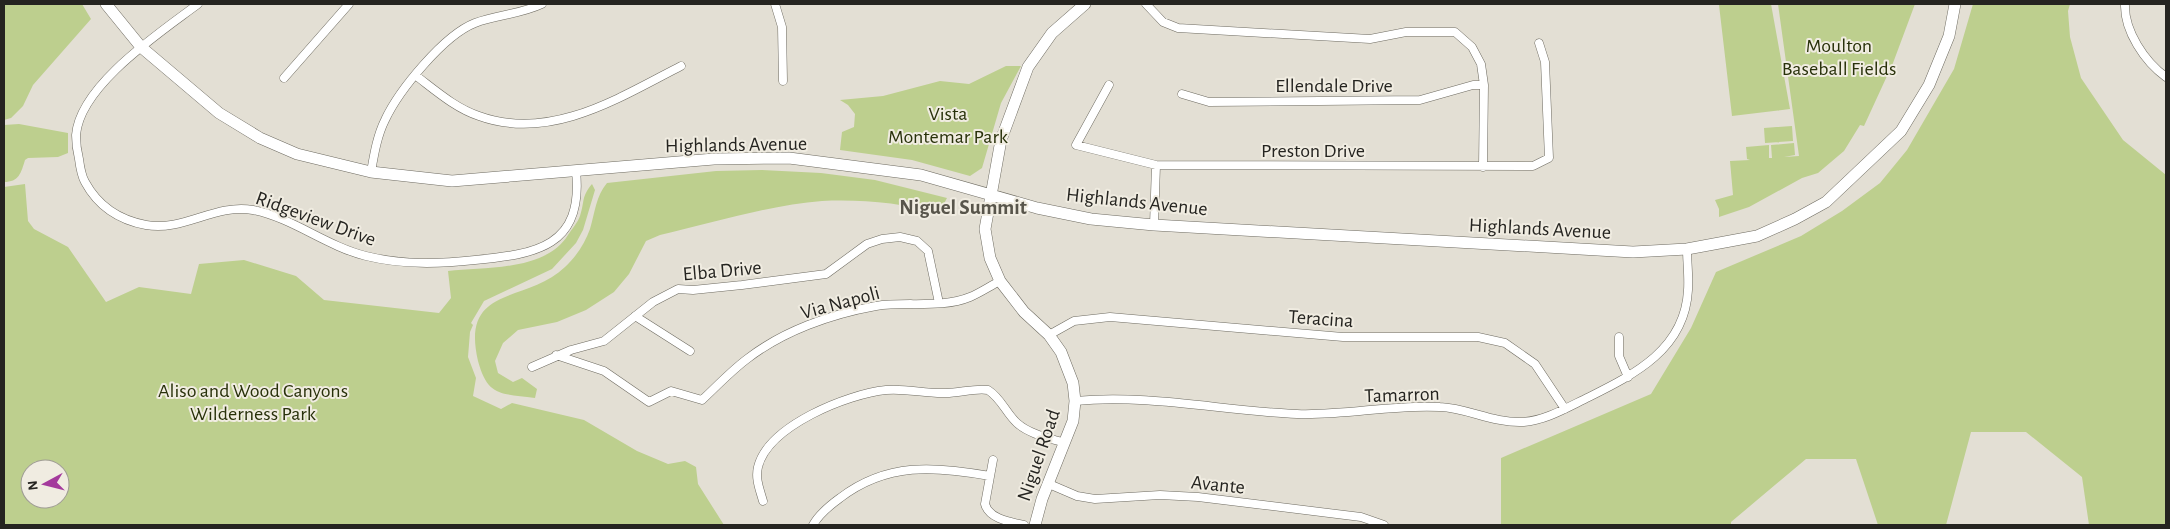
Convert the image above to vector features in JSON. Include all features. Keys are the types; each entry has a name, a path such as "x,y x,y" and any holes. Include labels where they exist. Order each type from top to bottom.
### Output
{"main road":[{"name":"Highlands Avenue","path":"106,4 141,47 219,113 260,138 298,154 371,172 452,181 714,159 789,158 921,175 991,193 1037,208 1091,219 1154,225 1634,252 1687,249 1757,236 1795,219 1826,202 1900,132 1929,85 1949,36 1955,4"},
{"name":"Niguel Road","path":"1035,525 1048,484 1073,421 1075,401 1068,365 1049,335 1024,312 1000,281 990,258 985,236 1001,140 1028,67 1052,33 1085,4"}],"street":[{"path":"141,47 198,4"},
{"path":"284,78 349,4"},
{"path":"371,172 374,154 385,120 415,74 453,34 475,23 520,12 542,4"},
{"path":"775,4 782,27 783,80"},
{"path":"1146,4 1163,22 1178,28 1370,38 1406,32 1455,32 1472,47 1481,64 1484,85 1484,168"},
{"path":"2125,4 2127,25 2135,41 2160,73 2166,77"},
{"name":"Preston Drive","path":"1109,85 1076,145 1156,165 1484,168 1533,166 1549,158 1545,62 1539,43"},
{"name":"Ridgeview Drive","path":"141,47 93,93 76,134 82,176 92,195 110,211 127,221 148,226 171,226 232,208 253,210 276,217 338,246 365,256 437,264 516,256 539,250 557,238 568,224 574,209 578,188 576,171"},
{"path":"415,74 457,106 479,116 523,125 547,122 591,111 681,66"},
{"name":"Ellendale Drive","path":"1182,94 1209,102 1420,100 1472,85 1484,85"},
{"path":"1154,225 1156,165"},
{"name":"Elba Drive","path":"532,367 556,355 604,341 664,295 678,289 693,290 742,286 826,274 867,244 882,239 900,237 917,241 924,245 928,251 939,303"},
{"name":"Tamarron","path":"1075,401 1106,398 1139,399 1298,414 1442,407 1499,420 1523,422 1546,417 1628,377 1660,354 1672,340 1681,324 1688,290 1687,249"},
{"name":"Via Napoli","path":"556,355 604,370 649,402 671,392 702,400 748,358 782,337 802,328 828,318 878,306 939,303 969,298 1000,281"},
{"path":"635,316 690,351"},
{"name":"Teracina","path":"1049,335 1074,321 1110,317 1343,337 1478,337 1505,343 1535,364 1565,409"},
{"path":"1619,337 1619,356 1628,377"},
{"path":"763,501 757,480 757,468 762,454 777,438 805,419 841,401 880,391 946,393 988,390 1016,422 1025,429 1064,443"},
{"path":"993,460 986,504 987,510 992,515 1024,525"},
{"path":"813,525 818,517 848,491 864,482 898,470 946,468 990,476"},
{"name":"Avante","path":"1048,484 1077,496 1095,499 1160,495 1198,497 1360,518 1384,525"}],"green space":[{"path":"4,4 82,4 91,19 33,85 23,106 11,118 4,120"},
{"path":"1771,4 1790,109 1732,116 1719,5"},
{"name":"Moulton Baseball Fields","path":"1778,4 1915,4 1893,63 1864,126 1860,125 1844,151 1818,173 1802,178 1749,207 1719,217 1719,209 1715,200 1733,195 1730,161 1750,160 1747,159 1746,147 1769,145 1769,158 1772,158 1771,145 1794,143 1795,155 1784,157 1799,156"},
{"path":"1973,4 2070,4 2068,11 2070,37 2081,78 2123,140 2166,175 2166,525 2089,525 2082,477 2026,432 1971,432 1946,525 1878,525 1856,459 1806,459 1731,522 1731,525 1501,525 1501,458 1651,394 1691,328 1716,272 1801,236 1842,211 1880,183 1907,150 1954,69"},
{"name":"Vista Montemar Park","path":"1006,66 1021,66 1001,103 982,168 970,176 912,160 840,150 842,132 854,127 855,114 848,105 840,100 883,96 940,81 969,84"},
{"path":"19,124 68,133 68,153 58,157 28,158 25,160 19,176 9,182 4,182 4,125"},
{"path":"1792,126 1793,141 1765,143 1764,128"},
{"path":"762,170 821,173 875,180 947,198 939,213 881,202 822,201 762,210 660,235 646,241 629,274 614,292 586,310 557,322 518,330 503,343 495,361 498,373 513,382 522,378 537,389 535,398 498,392 486,382 478,361 475,336 479,319 488,307 501,299 550,279 569,263 586,239 598,199 607,183 716,171"},
{"name":"Aliso and Wood Canyons Wilderness Park","path":"25,184 28,221 34,229 68,247 106,302 139,287 191,294 199,264 244,260 296,276 324,300 439,313 451,298 448,271 514,265 545,255 558,247 576,223 580,216 585,196 592,184 595,190 583,230 576,243 552,269 484,301 471,323 473,325 470,332 468,357 476,378 473,396 501,409 512,403 584,420 637,451 668,464 685,461 696,467 698,484 724,525 4,525 4,187"}],"district":[{"name":"Niguel Summit","path":"963,207"}]}
